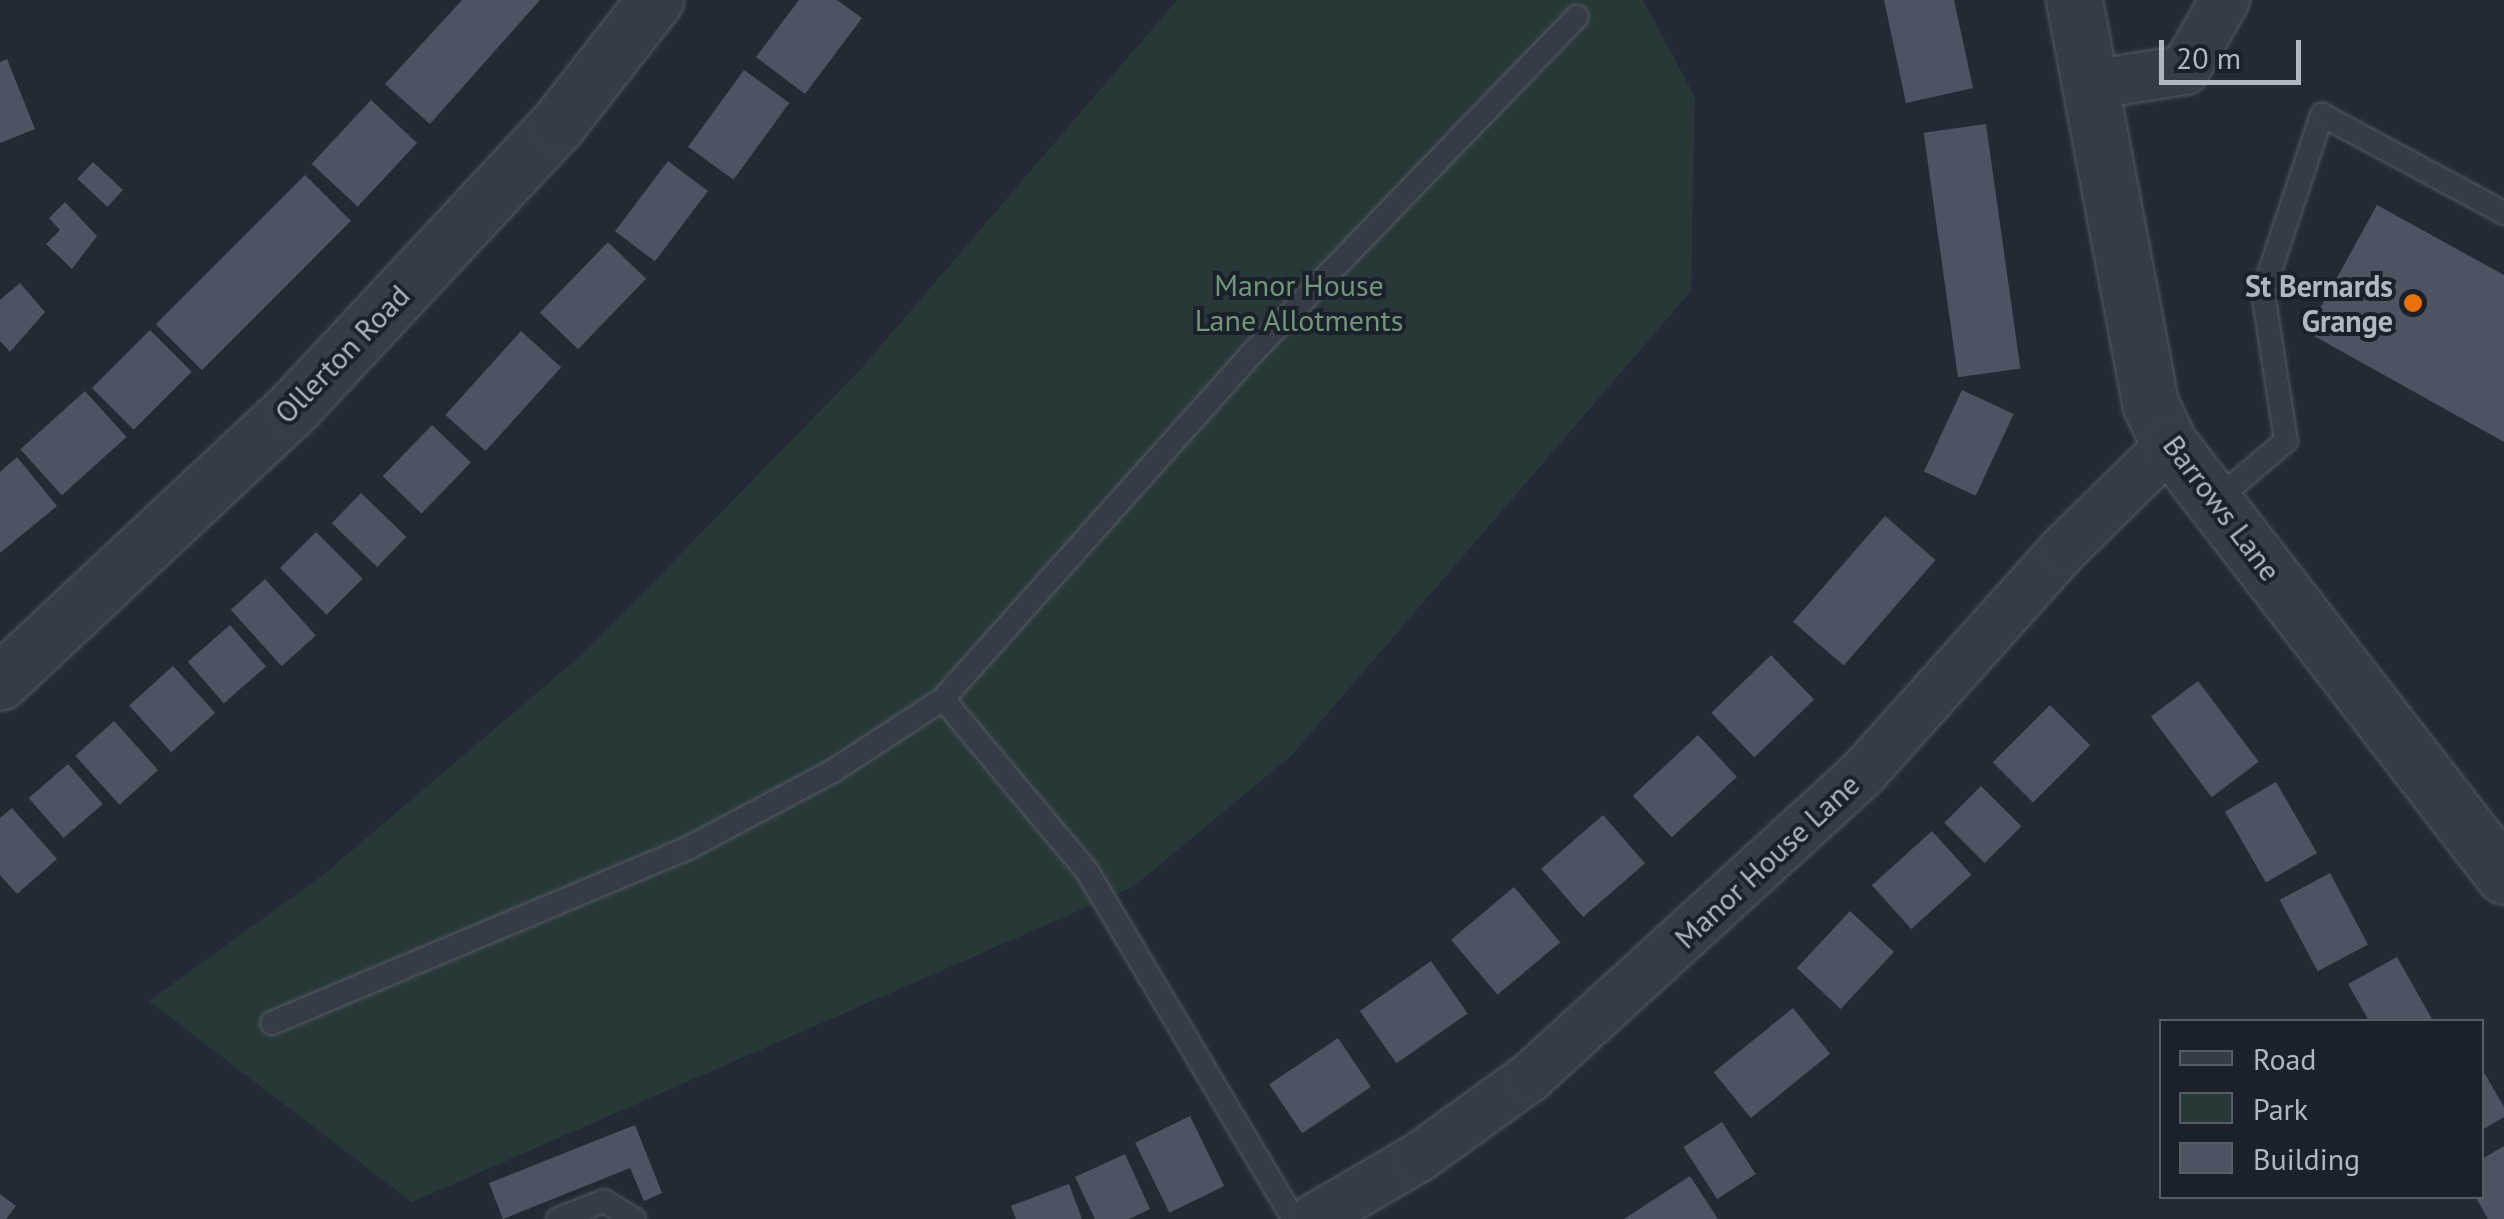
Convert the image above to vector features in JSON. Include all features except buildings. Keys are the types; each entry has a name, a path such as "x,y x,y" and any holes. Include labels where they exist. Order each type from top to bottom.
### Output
{"street":[{"name":"Ollerton Road","path":"0,682 293,408 557,125 655,0"},
{"name":"Barrows Lane","path":"2074,0 2150,404 2170,445 2489,859 2504,901"},
{"path":"2090,85 2185,70 2226,0"},
{"name":"Manor House Lane","path":"1313,1219 1418,1158 1530,1078 1862,773 2063,550 2170,445"}],"lane":[{"path":"272,1023 688,848 834,771 944,699 1258,348 1577,16"},
{"path":"2215,500 2286,441 2263,292 2322,114 2504,213"},
{"path":"944,699 1087,871 1294,1219"},
{"path":"558,1219 604,1202 634,1219"}],"green space":[{"name":"Manor House Lane Allotments","path":"1177,0 1643,0 1695,97 1691,291 1292,755 1133,887 412,1202 149,1001 323,875 586,651 859,371"}],"place":[{"name":"St Bernards Grange","path":"2413,303"}]}
